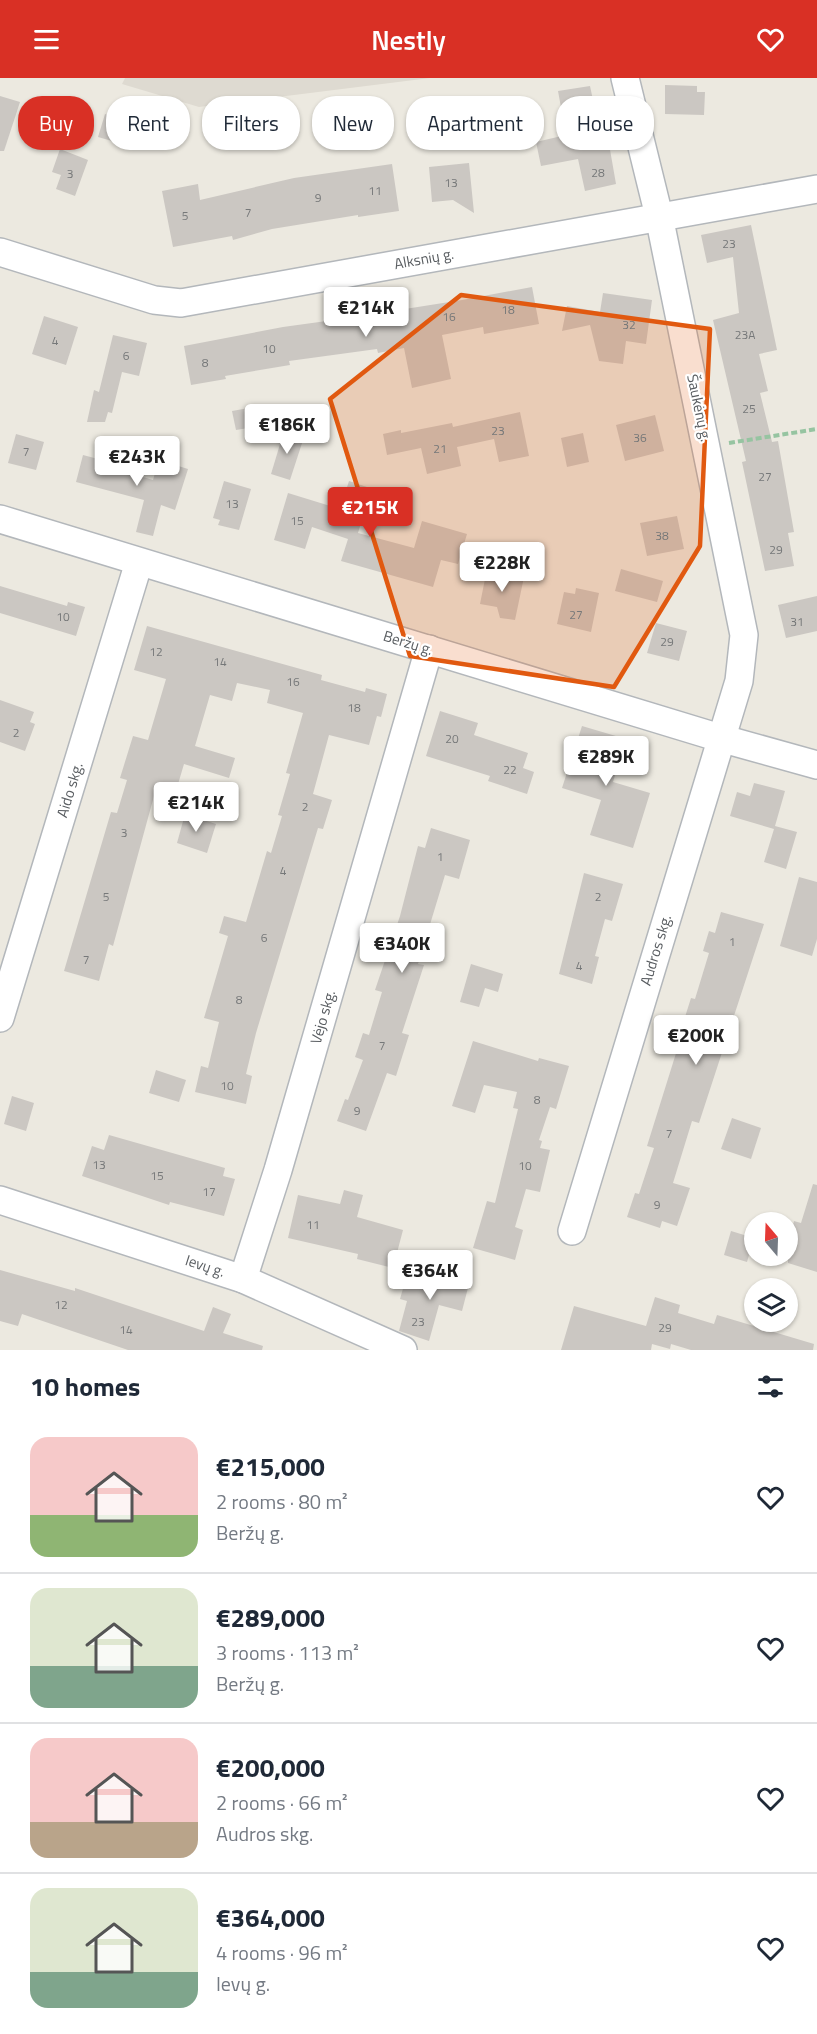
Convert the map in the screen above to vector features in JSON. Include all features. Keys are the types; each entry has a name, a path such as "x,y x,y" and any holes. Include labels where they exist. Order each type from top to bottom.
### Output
{"street":[{"name":"Šaukėnų g.","path":"624,78 659,216 744,635 739,681 720,738"},
{"name":"Alksnių g.","path":"0,252 154,300 181,303 817,189"},
{"name":"Beržų g.","path":"0,519 720,738 817,765"},
{"name":"Aido skg.","path":"0,1018 139,562"},
{"name":"Vėjo skg.","path":"243,1279 279,1170 429,649"},
{"name":"Audros skg.","path":"572,1231 720,738"},
{"name":"Ievų g.","path":"0,1200 243,1279 403,1350"}],"path":[{"path":"707,446 817,429"}],"highlighted area":[{"path":"461,295 710,329 700,546 614,687 410,656 330,399"}],"shaded area":[{"path":"125,78 430,78 287,96 202,96 202,107 199,107 190,104 190,96 162,96 122,84"}],"building":[{"path":"665,85 697,86 697,92 705,92 704,115 665,114"},
{"path":"590,86 592,96 559,96 558,91"},
{"path":"0,96 18,101 18,108 4,151 0,151"},
{"path":"105,114 106,114 106,139 98,137"},
{"path":"556,137 556,150 610,150 616,184 585,191 578,159 541,166 538,150 544,150 544,140"},
{"path":"60,150 88,160 75,196 56,189 61,175 52,172"},
{"path":"469,163 474,213 453,200 432,202 429,167"},
{"path":"392,164 399,211 272,229 233,240 232,236 173,247 162,191 198,184 200,200 294,178"},
{"path":"751,225 777,350 759,354 768,391 760,393 772,442 778,441 794,532 788,533 794,566 765,571 742,462 746,461 713,320 739,313 733,257 707,263 701,235"},
{"path":"532,287 539,324 484,334 483,327 442,335 451,379 412,388 404,348 378,353 377,349 289,361 290,365 225,376 226,379 191,385 184,346 283,327 370,315 404,307 405,309"},
{"path":"603,293 652,300 646,344 626,341 623,364 599,361 590,325 562,331 567,306 600,312"},
{"path":"44,316 78,327 66,365 32,354"},
{"path":"113,335 147,343 139,376 122,372 112,413 108,412 105,422 87,422 94,390 99,392"},
{"path":"271,404 274,424 236,430 232,411"},
{"path":"520,412 529,456 499,462 494,439 457,447 461,466 427,474 421,448 387,455 383,434 401,430 401,433 452,423 453,427"},
{"path":"655,415 664,451 625,461 616,425"},
{"path":"284,431 304,437 290,480 271,474"},
{"path":"583,433 589,462 567,467 561,438"},
{"path":"16,434 44,442 36,470 8,463"},
{"path":"83,455 113,463 112,468 153,480 159,460 188,469 175,510 161,505 153,536 136,532 144,500 76,482"},
{"path":"224,481 251,489 239,530 218,525 220,520 213,518"},
{"path":"349,481 367,487 357,517 362,519 358,533 414,548 422,521 467,534 458,564 441,560 433,587 341,561 348,539 312,527 305,549 274,540 288,493 340,509"},
{"path":"677,516 684,549 647,556 640,523"},
{"path":"487,569 524,577 515,620 500,618 497,607 480,604"},
{"path":"621,569 663,581 657,602 615,591"},
{"path":"0,586 67,606 68,602 85,607 76,636 0,613"},
{"path":"576,588 599,593 591,632 557,624 564,592 575,594"},
{"path":"817,596 817,631 786,638 778,605"},
{"path":"656,623 687,631 679,661 647,653"},
{"path":"147,626 322,675 321,680 365,692 366,688 387,694 381,717 377,716 369,745 329,735 313,794 332,800 323,829 318,828 256,1033 246,1074 252,1076 246,1104 195,1092 201,1066 208,1068 219,1022 204,1018 228,936 219,933 224,916 246,922 267,851 271,853 282,816 278,815 290,774 286,773 303,713 267,703 270,690 237,683 232,701 210,695 195,746 235,758 229,778 184,764 173,801 154,796 113,946 109,944 99,981 64,971 111,812 117,813 127,780 120,778 133,736 148,740 166,679 134,670"},
{"path":"0,700 34,712 30,722 35,724 25,751 0,742"},
{"path":"440,711 478,723 474,735 528,753 523,768 534,772 527,794 488,781 490,776 426,756"},
{"path":"582,726 626,739 613,782 650,793 633,848 590,835 601,800 562,788"},
{"path":"754,783 785,791 775,826 797,832 786,869 764,862 774,829 730,816 737,792 750,796"},
{"path":"185,814 216,824 207,853 177,843"},
{"path":"431,828 470,840 459,879 445,875 418,964 424,965 402,1033 409,1035 396,1076 387,1073 366,1131 337,1121 345,1099 348,1100 363,1060 355,1057 363,1033 369,1035 382,992 375,990 400,916 418,846 425,848"},
{"path":"584,873 623,884 612,921 605,919 595,956 599,957 592,984 559,974"},
{"path":"799,877 817,882 817,939 812,956 780,946"},
{"path":"721,912 764,924 699,1123 692,1121 673,1183 690,1188 677,1226 662,1221 660,1228 627,1217 635,1193 639,1194 654,1148 647,1146 687,1018 685,1017 691,998 695,999 709,953 703,951 709,931 715,933"},
{"path":"471,964 503,974 498,992 485,988 479,1007 460,1002"},
{"path":"473,1041 538,1061 539,1058 569,1066 556,1109 550,1107 539,1140 542,1141 540,1148 550,1150 540,1192 526,1189 515,1227 523,1230 515,1260 473,1248 487,1201 495,1203 518,1109 513,1108 517,1092 484,1085 475,1113 452,1106"},
{"path":"156,1070 186,1080 179,1102 149,1093"},
{"path":"12,1096 34,1103 26,1131 4,1124"},
{"path":"732,1118 761,1128 751,1159 721,1149"},
{"path":"109,1135 225,1168 223,1176 235,1179 224,1216 170,1202 169,1205 82,1176 92,1146 104,1150"},
{"path":"813,1184 817,1185 817,1272 798,1266 798,1222 801,1223"},
{"path":"344,1190 363,1195 357,1217 403,1230 393,1268 357,1259 358,1254 288,1238 298,1195 340,1204"},
{"path":"731,1231 744,1235 744,1261 724,1255"},
{"path":"0,1270 75,1291 75,1288 204,1331 213,1307 231,1314 223,1333 263,1346 262,1350 128,1350 22,1314 18,1326 0,1321"},
{"path":"408,1271 437,1279 438,1275 452,1279 453,1275 470,1280 462,1311 439,1305 429,1341 399,1331 407,1301 400,1299"},
{"path":"655,1297 680,1305 678,1313 714,1324 717,1315 744,1323 744,1332 774,1332 814,1344 813,1350 691,1350 671,1344 670,1349 652,1344 651,1350 561,1350 574,1306 646,1326"}]}
